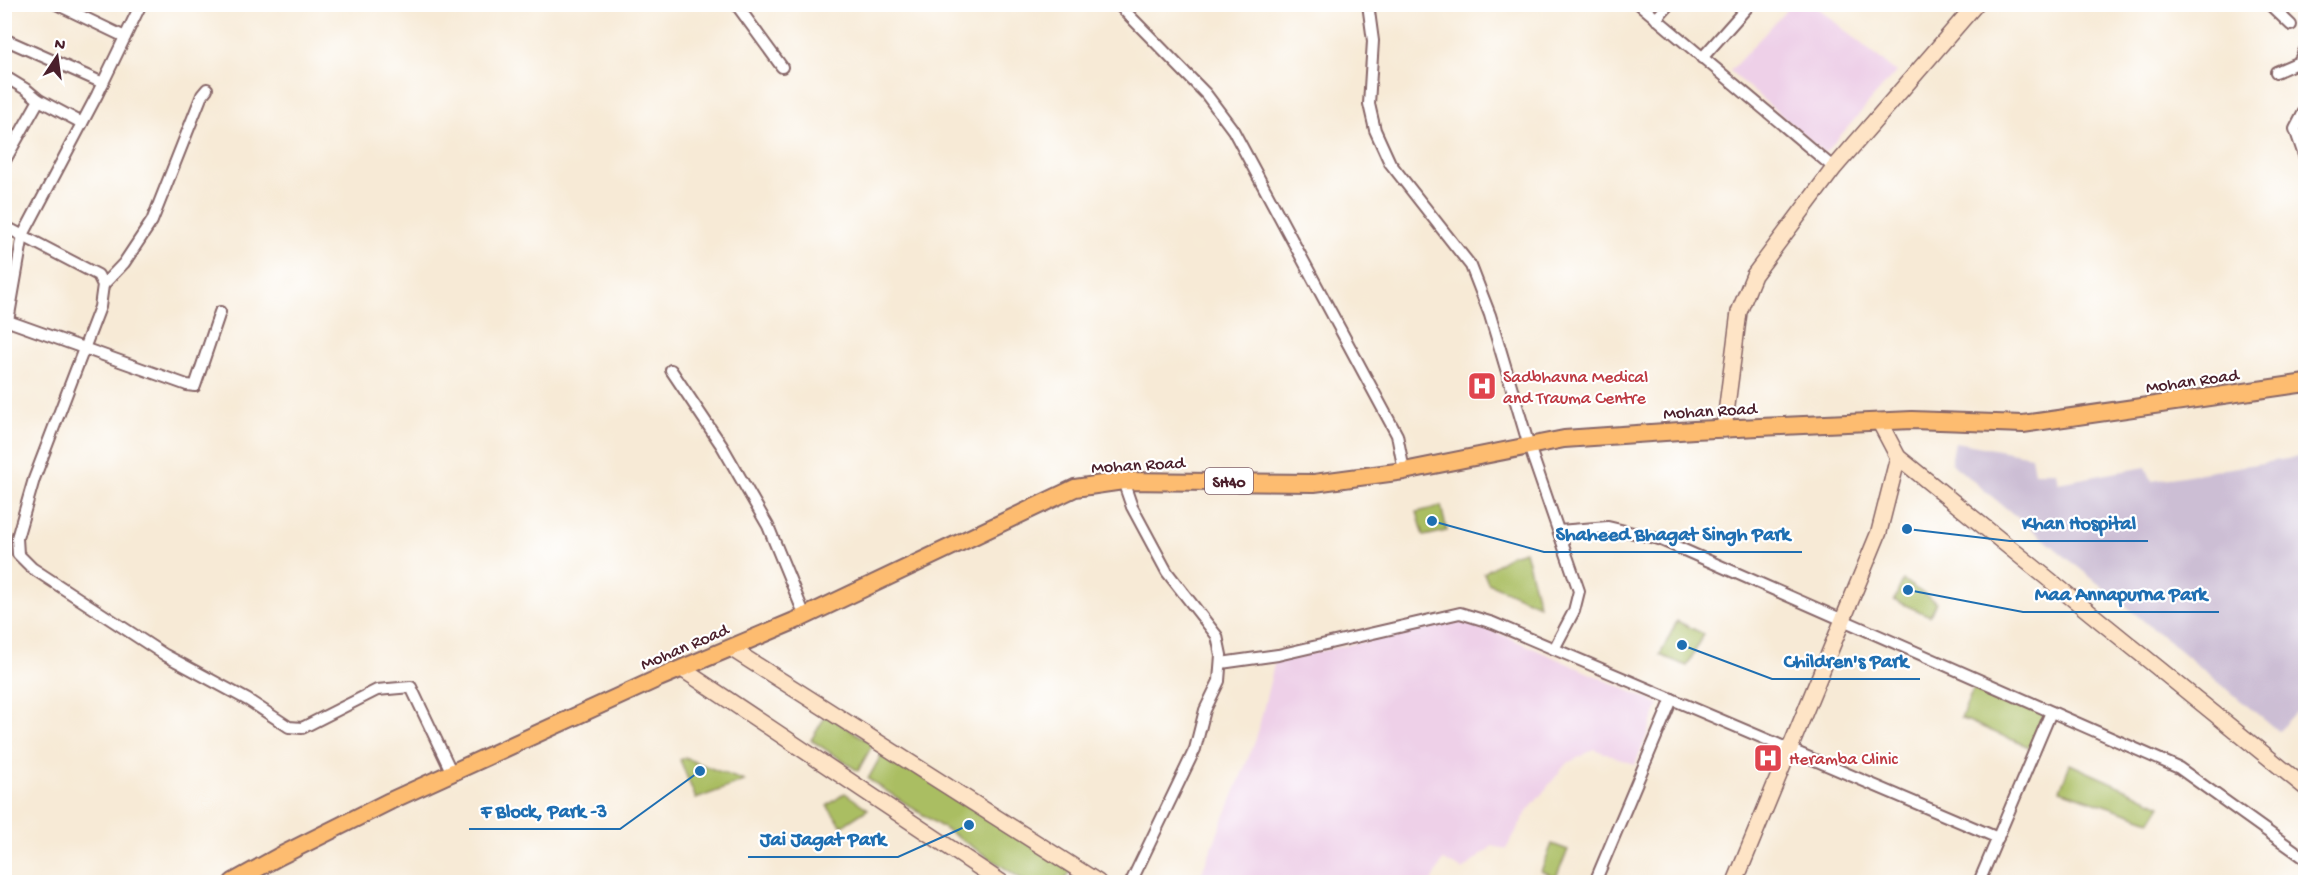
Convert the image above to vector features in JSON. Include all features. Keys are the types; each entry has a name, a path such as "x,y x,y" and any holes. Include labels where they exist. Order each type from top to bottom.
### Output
{"main road":[{"name":"Mohan Road","path":"233,882 254,877 390,801 681,669 805,616 1075,488 1123,481 1314,483 1404,471 1564,439 1880,421 2023,424 2306,383"}],"street":[{"path":"56,4 125,36"},
{"path":"141,4 103,83 22,235 8,321 195,386 220,312"},
{"path":"736,4 782,67"},
{"path":"1118,4 1206,94 1233,130 1397,435 1404,471"},
{"path":"1368,4 1373,41 1369,105 1375,130 1390,163 1471,266 1490,315 1529,446 1579,591 1574,611 1554,649"},
{"path":"1639,4 1834,168"},
{"path":"1656,19 1669,4"},
{"path":"1702,58 1750,4"},
{"path":"1724,429 1739,312 1754,275 1834,168 1976,4"},
{"path":"2269,4 2291,25"},
{"path":"4,39 103,83"},
{"path":"2276,72 2299,62 2306,48"},
{"path":"2299,62 2306,75"},
{"path":"4,76 39,100 82,123"},
{"path":"103,285 124,263 152,221 202,95 207,89"},
{"path":"4,162 39,100"},
{"path":"2306,108 2295,129 2306,162"},
{"path":"4,226 98,275 103,285 100,307 34,479 17,538 18,554 32,568 165,655 248,700 289,727 302,728 377,690 411,687 452,772"},
{"path":"671,370 722,446 768,526 805,616"},
{"path":"1880,421 1898,457 2306,788"},
{"path":"1735,882 1879,532 1898,457"},
{"path":"1123,481 1132,507 1167,572 1217,636 1221,655 1219,681 1205,710 1195,748 1131,882"},
{"path":"1559,531 1608,527 1659,539 2179,768 2306,859"},
{"path":"1221,663 1278,655 1460,613 1493,623 1998,838"},
{"path":"730,648 1098,882"},
{"path":"681,669 1001,882"},
{"path":"1595,882 1672,699"},
{"path":"1979,882 2052,712"}],"shaded area":[{"path":"1791,5 1814,5 1896,72 1825,153 1730,71"},
{"path":"1955,442 2031,456 2034,472 2056,472 2058,483 2146,467 2152,481 2299,457 2303,497 2306,497 2305,703 2278,731 1951,463"},
{"path":"1458,621 1487,628 1659,704 1635,765 1594,749 1566,764 1527,812 1506,849 1492,846 1463,870 1443,860 1432,882 1198,882 1256,739 1275,661"}],"green space":[{"path":"1441,506 1447,531 1424,536 1417,512"},
{"path":"1525,551 1539,605 1488,583 1484,573 1511,555"},
{"path":"1903,580 1936,602 1930,616 1894,600"},
{"path":"1677,621 1704,634 1687,666 1660,655"},
{"path":"1976,682 2049,713 2034,749 1961,718"},
{"path":"826,715 873,744 858,771 811,740"},
{"path":"883,752 1071,871 1064,882 1026,882 868,779"},
{"path":"685,758 744,781 696,799 680,760"},
{"path":"2070,764 2161,805 2151,821 2060,790"},
{"path":"845,793 868,809 842,826 827,806"},
{"path":"1552,844 1568,850 1556,877 1541,871"}],"place":[{"name":"Sadbhavna Medical and Trauma Centre","path":"1482,386"},
{"name":"Shaheed Bhagat Singh Park","path":"1432,521"},
{"name":"Khan Hospital","path":"1907,529"},
{"name":"Maa Annapurna Park","path":"1908,590"},
{"name":"Children's Park","path":"1682,645"},
{"name":"Heramba Clinic","path":"1768,758"},
{"name":"F Block, Park -3","path":"700,771"},
{"name":"Jai Jagat Park","path":"969,825"}]}
